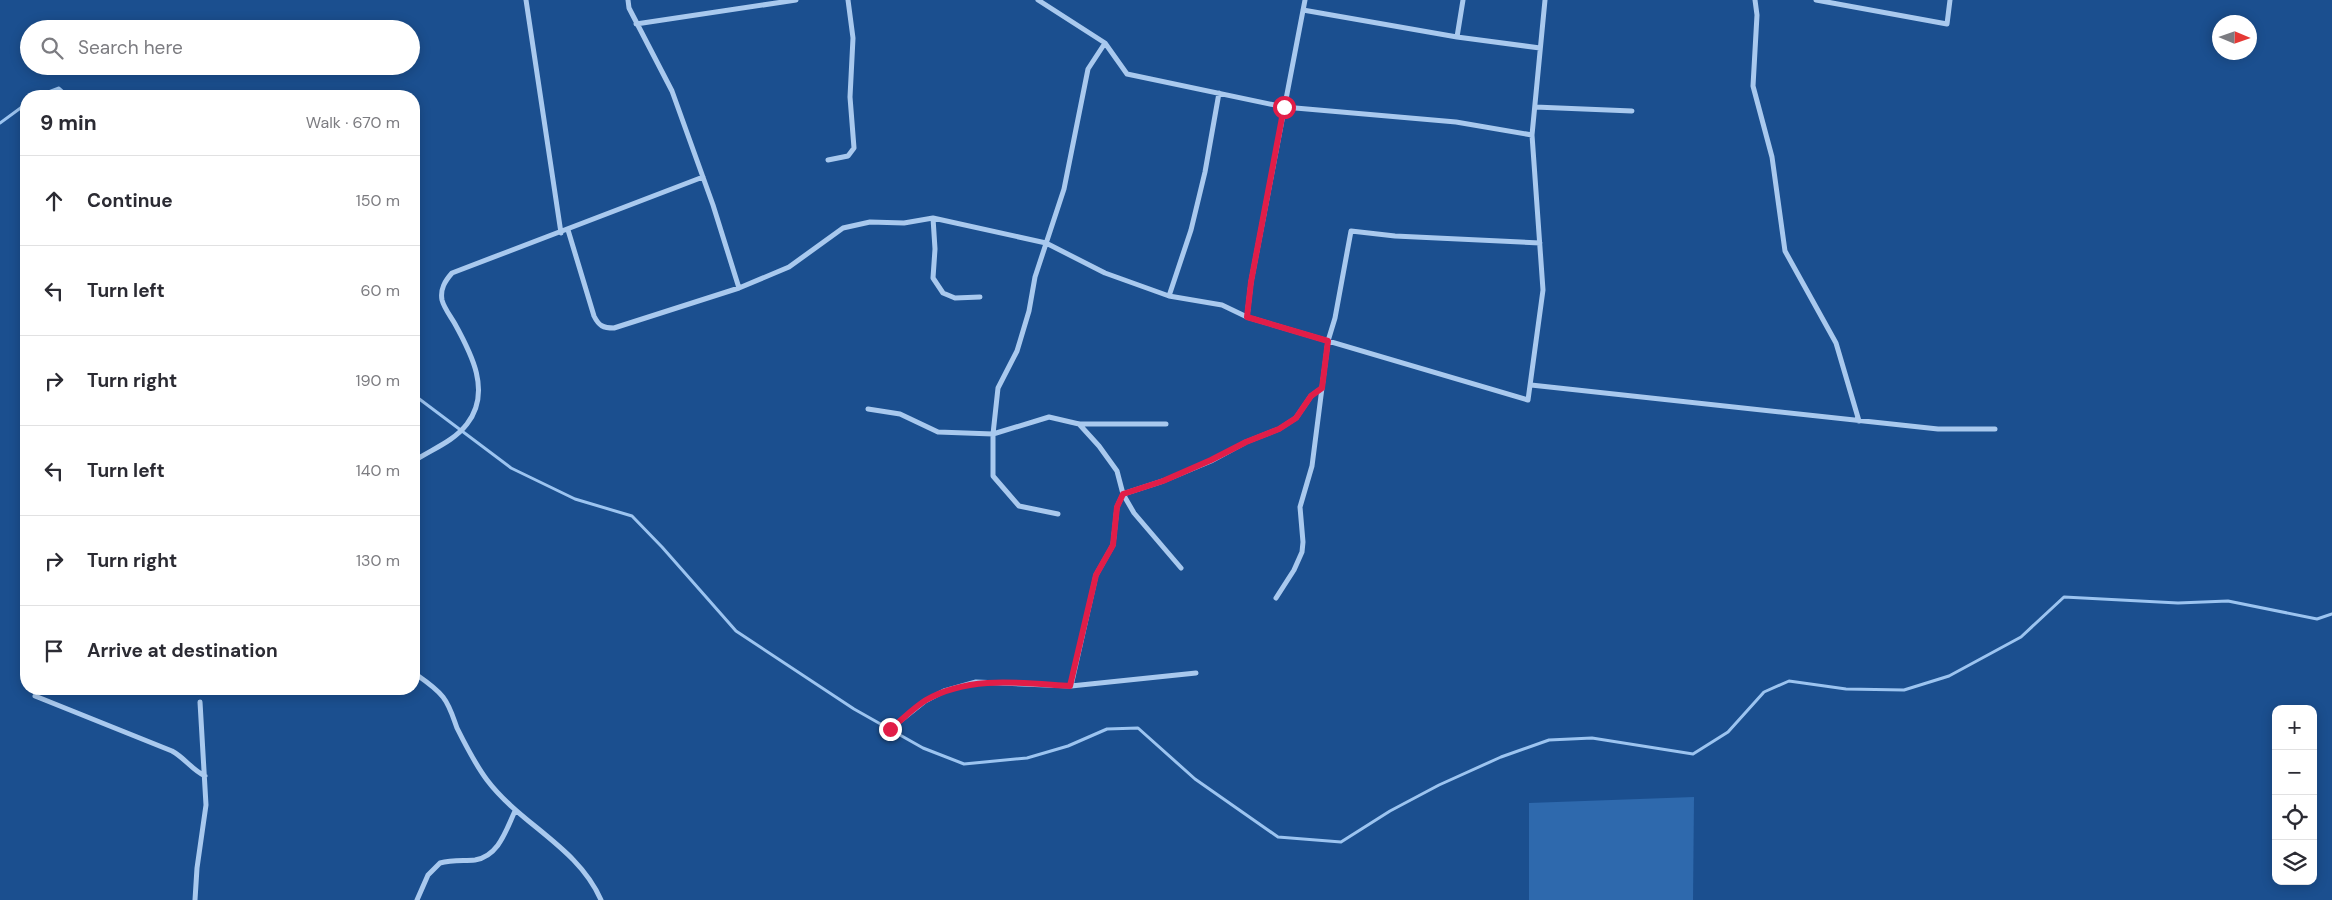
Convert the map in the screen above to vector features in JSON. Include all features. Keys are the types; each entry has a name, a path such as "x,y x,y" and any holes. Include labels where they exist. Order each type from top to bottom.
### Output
{"street":[{"path":"526,0 560,233"},
{"path":"628,0 629,8 636,24 672,91 704,178 739,288"},
{"path":"636,24 796,0"},
{"path":"828,160 848,156 854,148 850,97 853,38 848,0"},
{"path":"1038,0 1105,43 1127,74 1284,107 1456,122 1532,135"},
{"path":"1247,317 1251,282 1305,0"},
{"path":"1457,37 1463,0"},
{"path":"568,230 594,316 598,324 605,328 622,326 739,288 790,267 843,228 870,222 904,223 934,218 1046,243 1105,273 1169,296 1222,305 1247,317 1528,400 1543,290 1532,135 1544,0"},
{"path":"1755,0 1753,86 1772,157 1785,251 1836,343 1859,421"},
{"path":"1816,0 1947,24 1950,0"},
{"path":"1303,10 1457,37 1540,48"},
{"path":"1058,514 1019,506 993,476 993,434 998,388 1018,351 1029,311 1035,277 1064,189 1088,69 1105,43"},
{"path":"1169,296 1191,230 1205,172 1219,93"},
{"path":"1535,108 1632,111"},
{"path":"420,457 452,438 468,423 476,406 478,386 476,367 469,349 442,302 442,291 445,281 452,273 704,178"},
{"path":"934,218 936,249 933,278 943,293 955,298 980,297"},
{"path":"1276,598 1294,570 1302,552 1300,507 1312,466 1328,341 1335,318 1351,231 1395,236 1540,244"},
{"path":"1531,385 1938,429 1995,429"},
{"path":"1070,686 1096,575 1113,545 1117,507 1123,494 1163,481 1246,442 1279,429 1296,418 1311,396 1322,388"},
{"path":"868,409 900,414 938,432 993,434 1048,417 1079,424 1166,424"},
{"path":"1079,424 1117,470 1123,494 1134,513 1180,568"},
{"path":"890,729 925,701 944,691 976,682 1070,686 1196,673"},
{"path":"420,678 444,698 468,751 487,780 515,811 580,866 590,879 601,900"},
{"path":"35,696 172,751 205,776"},
{"path":"195,900 197,868 206,805 200,702"},
{"path":"417,900 428,875 440,863 474,860 493,852 500,844 515,811"}],"shaded area":[{"path":"1694,797 1693,900 1529,900 1529,803"}],"waterway":[{"path":"54,90 59,88 61,90"},
{"path":"0,123 20,108"},
{"path":"420,400 511,468 575,499 632,516 736,631 854,709 923,748 964,764 1027,758 1068,746 1107,729 1138,728 1195,779 1278,837 1341,842 1390,811 1439,785 1501,757 1549,740 1592,738 1693,754 1728,732 1764,692 1789,681 1846,689 1904,690 1949,676 2021,637 2064,597 2178,603 2228,601 2317,619 2332,614"}],"route":[{"path":"890,729 925,701 944,691 976,682 1070,686 1096,575 1113,545 1117,507 1123,494 1163,481 1246,442 1279,429 1296,418 1311,396 1322,388 1328,341 1247,317 1251,282 1284,107"}]}
